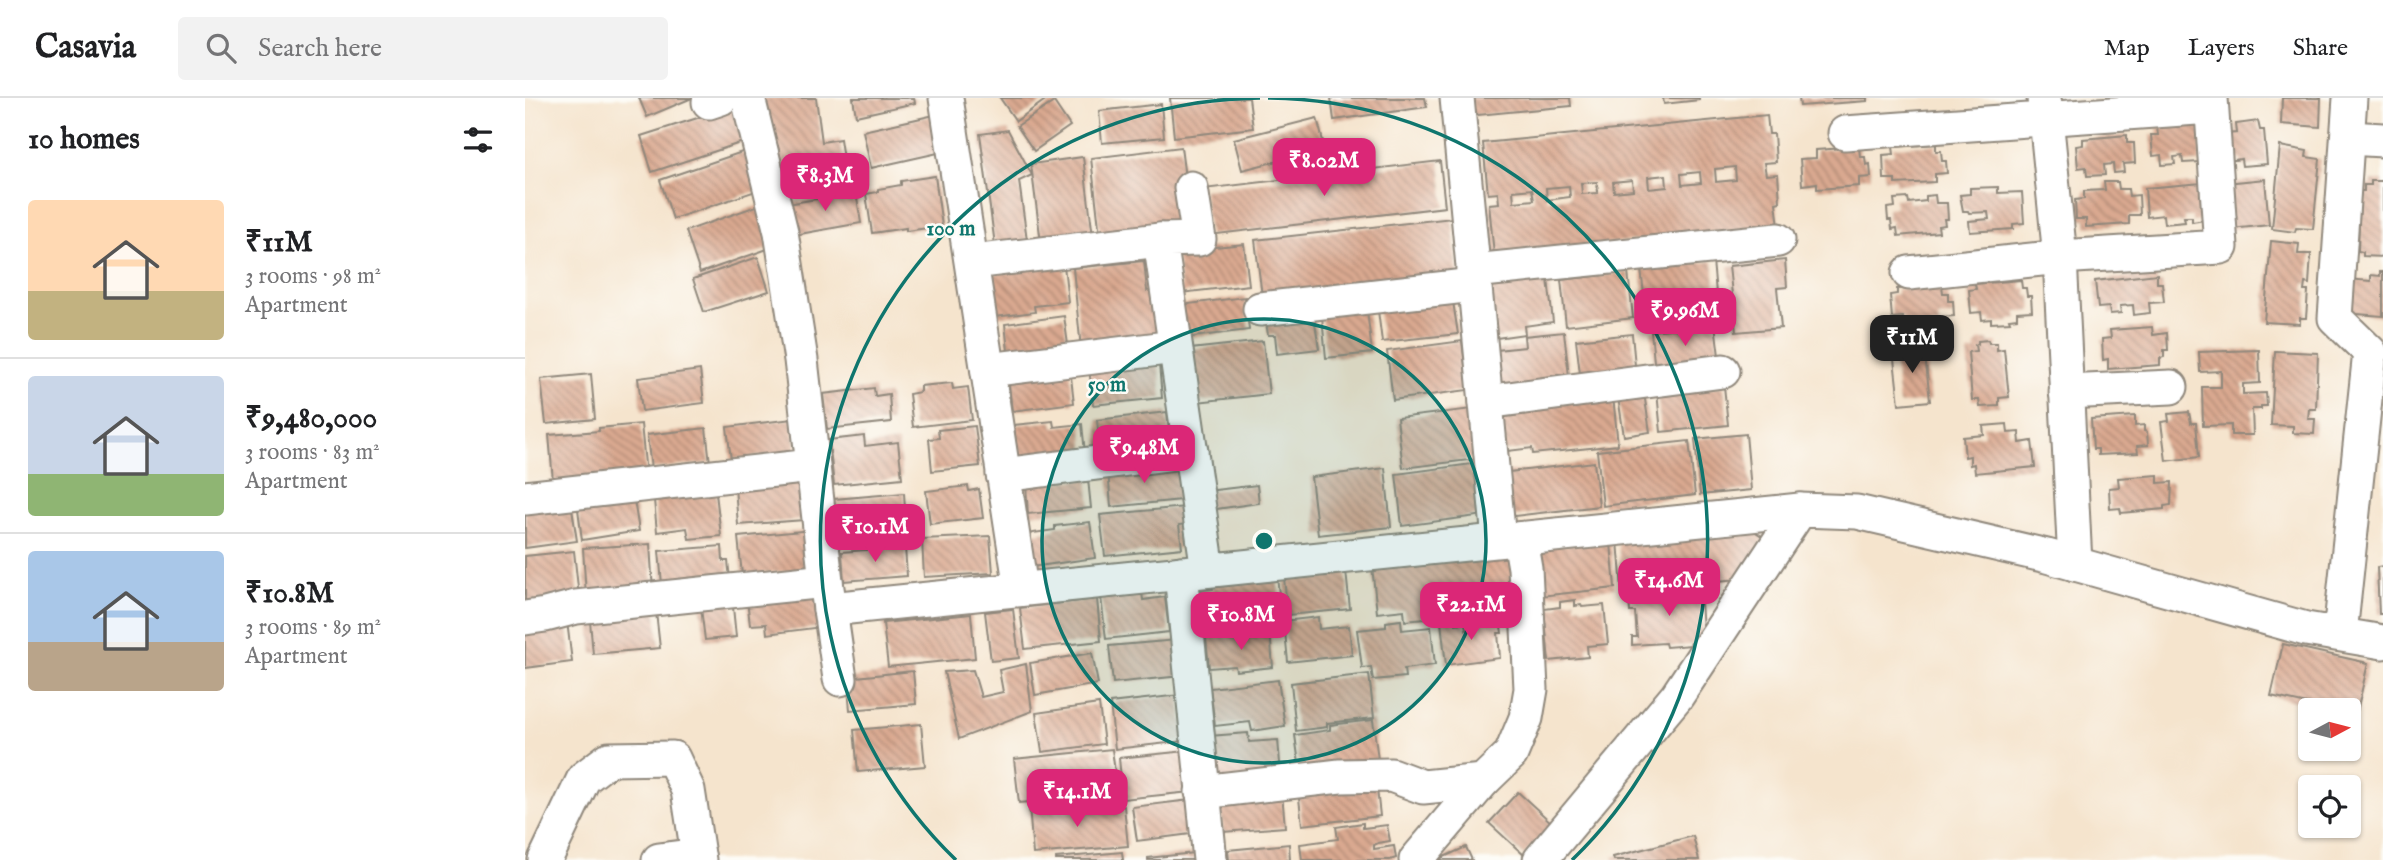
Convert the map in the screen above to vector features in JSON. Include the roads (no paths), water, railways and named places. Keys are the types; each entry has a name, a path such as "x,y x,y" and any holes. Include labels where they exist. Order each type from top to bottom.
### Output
{"street":[{"path":"748,98 781,232 801,360 840,680"},
{"path":"946,98 1021,589"},
{"path":"1416,860 1483,781 1511,754 1526,718 1531,689 1525,568 1509,540 1486,402 1457,98"},
{"path":"2340,634 2376,351 2335,318 2350,98"},
{"path":"1845,133 2045,108 2211,102 2221,247 2060,257 1909,273"},
{"path":"2045,108 2060,257 2074,564"},
{"path":"2348,138 2383,140"},
{"path":"972,262 1160,240 1199,239 1191,188"},
{"path":"1160,240 1191,451 1202,792 1210,860"},
{"path":"1260,309 1473,278 1778,240"},
{"path":"988,370 1175,347"},
{"path":"1486,402 1723,371"},
{"path":"2066,392 2171,387"},
{"path":"1003,475 1191,451"},
{"path":"525,498 812,466"},
{"path":"525,618 576,607 1021,589 1800,510 1857,512 2074,564 2306,629 2383,642"},
{"path":"1540,860 1677,696 1800,510"},
{"path":"545,860 583,778 609,759 673,758 688,790 699,857 659,860"},
{"path":"1202,792 1340,776 1391,775 1423,787 1483,781"}]}
